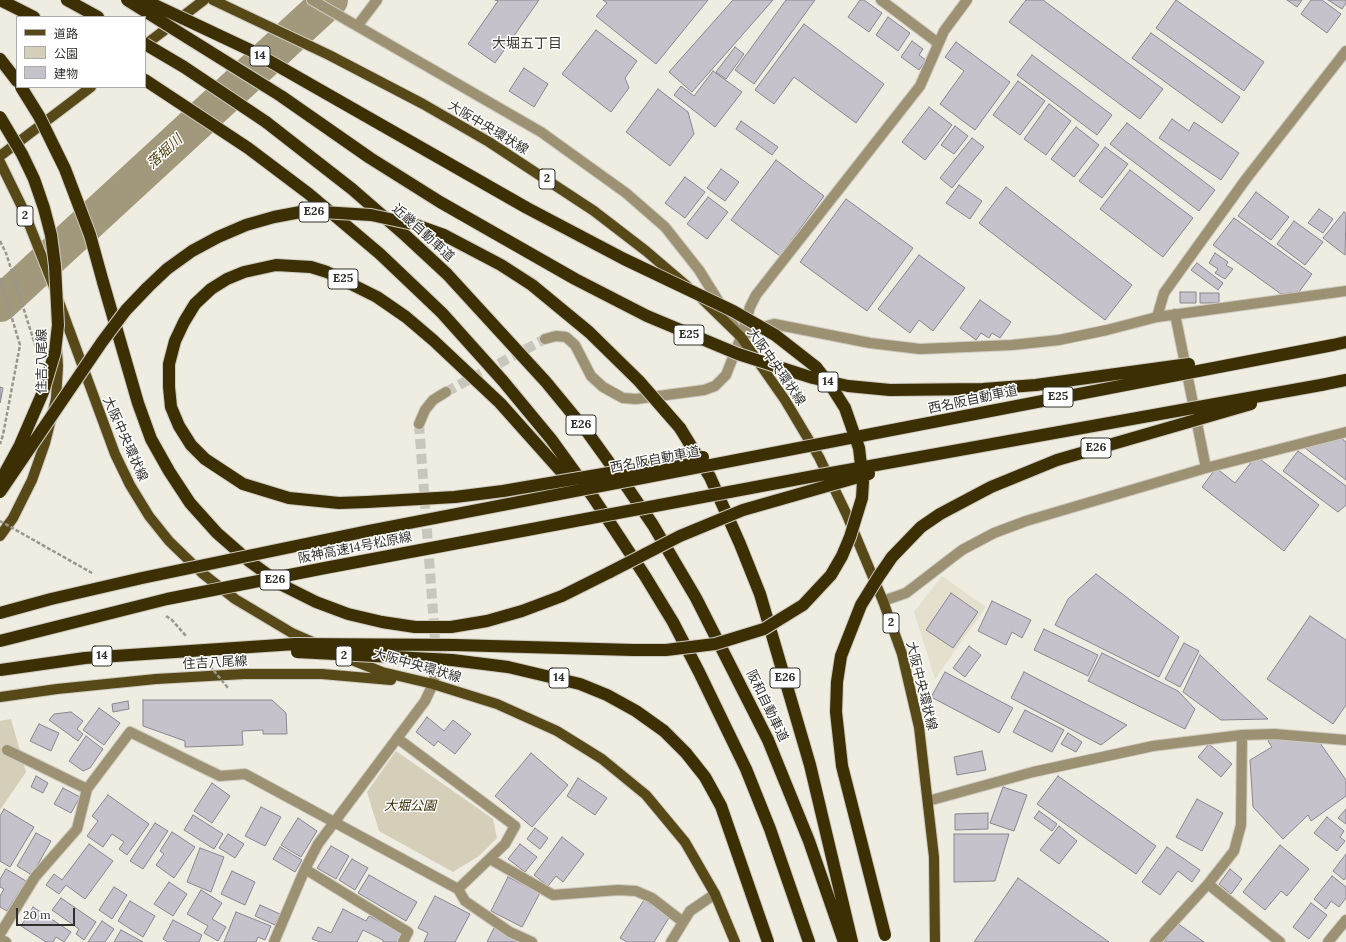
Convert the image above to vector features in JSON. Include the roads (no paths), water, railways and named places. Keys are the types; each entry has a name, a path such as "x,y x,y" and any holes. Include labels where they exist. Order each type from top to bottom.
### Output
{"highway":[{"path":"0,0 32,16"},
{"path":"67,0 96,16"},
{"name":"E25","path":"126,0 274,92 370,158 428,194 547,263 647,316 738,354 805,376 848,386 890,390 982,389 1036,385 1333,345"},
{"name":"14","path":"0,670 85,658 204,649 310,644 463,645 666,650 694,648 728,641 764,628 784,618 803,605 831,575 850,537 858,511 863,482 861,461 853,427 834,389 816,367 775,335 733,310 624,259 527,208 250,50 144,0"},
{"name":"近畿自動車道","path":"146,45 184,67 266,122 352,189 447,274 546,382 588,432 633,496"},
{"path":"0,60 16,80"},
{"name":"E26","path":"146,81 248,148 309,194 374,249 442,313 503,381 552,439 597,503 673,622 740,755 770,828 808,942"},
{"name":"E26","path":"22,88 39,116 65,169 90,235 138,403 151,438 169,471 190,503 217,533 249,561 282,585 316,602 348,614 382,622 415,627 452,626 487,621 522,611 562,596 680,536 743,510 939,454"},
{"path":"0,117 22,154 34,179 44,208 51,235 56,266 58,325 55,352 43,392 20,445 0,481"},
{"name":"E26","path":"0,492 102,342 126,310 152,282 192,251 218,237 246,225 274,217 306,212 371,215 413,224 444,234 501,265 532,285 589,332 634,376 680,428 710,476 760,594 810,765 852,942"},
{"name":"E25","path":"618,535 500,403 433,340 406,317 377,297 343,279 311,267 276,265 260,267 227,279 211,289 195,304 175,341 169,364 169,387 172,407 179,426 191,445 205,460 243,484 289,498 353,503 455,497 503,491 732,452 783,449"},
{"name":"西名阪自動車道","path":"606,484 783,449 917,426 1346,342"},
{"path":"939,454 1346,380"},
{"name":"E26","path":"886,942 842,766 836,712 837,682 841,656 850,631 861,605 892,557 922,527 940,514 991,487 1020,474 1057,460 1111,443 1322,385"},
{"name":"阪神高速14号松原線","path":"0,641 167,600 624,512 939,454"},
{"name":"阪神高速14号松原線","path":"0,613 51,599 196,566 606,484"},
{"name":"阪和自動車道","path":"633,496 653,525 696,598 768,740 809,840 844,942"},
{"name":"14","path":"204,649 301,652 452,660 508,667 549,676 580,684 607,695 636,711 664,731 686,753 705,777 720,806 768,942"}],"main road":[{"path":"146,43 204,0"},
{"name":"大阪中央環状線","path":"213,0 329,55 422,104 489,142 576,199 646,251 709,304 741,337 785,400 819,457 846,513 883,601 902,654 919,727 928,800 934,857 935,942"},
{"path":"0,156 89,88"},
{"name":"大阪中央環状線","path":"0,162 23,209 48,270 102,423 115,454 130,485 149,516 169,541 202,573 235,599 292,633 382,672 432,684 497,704 557,731 602,759 646,795 686,842 715,894 735,942"},
{"name":"住吉八尾線","path":"0,536 13,518 32,480 45,443 56,399 58,366 54,312 48,270"},
{"name":"住吉八尾線","path":"0,697 57,689 148,680 244,674 322,674 432,684"}],"street":[{"path":"312,0 358,25 541,132 626,193 666,227 699,270 741,337"},
{"path":"358,25 377,0"},
{"path":"882,0 938,43"},
{"path":"545,339 556,336 566,337 575,345 591,376 602,387 623,398 636,399 704,390 715,386 726,375 741,337 750,307 756,295 920,86 944,30 967,0"},
{"path":"1157,317 1164,293 1246,179 1346,51"},
{"path":"741,337 755,329 774,324 870,343 920,349 967,348 1059,340 1108,330 1157,317 1346,291"},
{"path":"1175,314 1206,468"},
{"path":"419,424 425,410 433,400 446,392"},
{"path":"883,601 906,593 962,550 994,533 1026,521 1206,468 1346,432"},
{"path":"274,942 304,869 318,844 425,701 437,667"},
{"path":"0,934 35,877 77,829 87,789 130,732 220,776 245,774 458,889 465,901 510,932 532,942"},
{"path":"928,800 1033,772 1153,746 1242,735 1274,734 1346,740"},
{"path":"1155,942 1208,884 1234,851 1241,825 1242,735"},
{"path":"397,738 515,826 505,844 458,889"},
{"path":"7,750 87,789"},
{"path":"490,859 553,895 618,890 636,891 652,898 684,922"},
{"path":"304,869 408,932 403,942"},
{"path":"1208,884 1280,942"},
{"path":"672,942 690,911 715,894"},
{"path":"1328,942 1346,920"},
{"path":"0,939 6,942"}],"waterway":[{"name":"落堀川","path":"0,304 330,0"}],"tunnel":[{"path":"446,392 545,339"},
{"path":"419,424 437,666"}],"district":[{"name":"大堀五丁目","path":"527,44"}],"park label":[{"name":"大堀公園","path":"410,806"}]}
